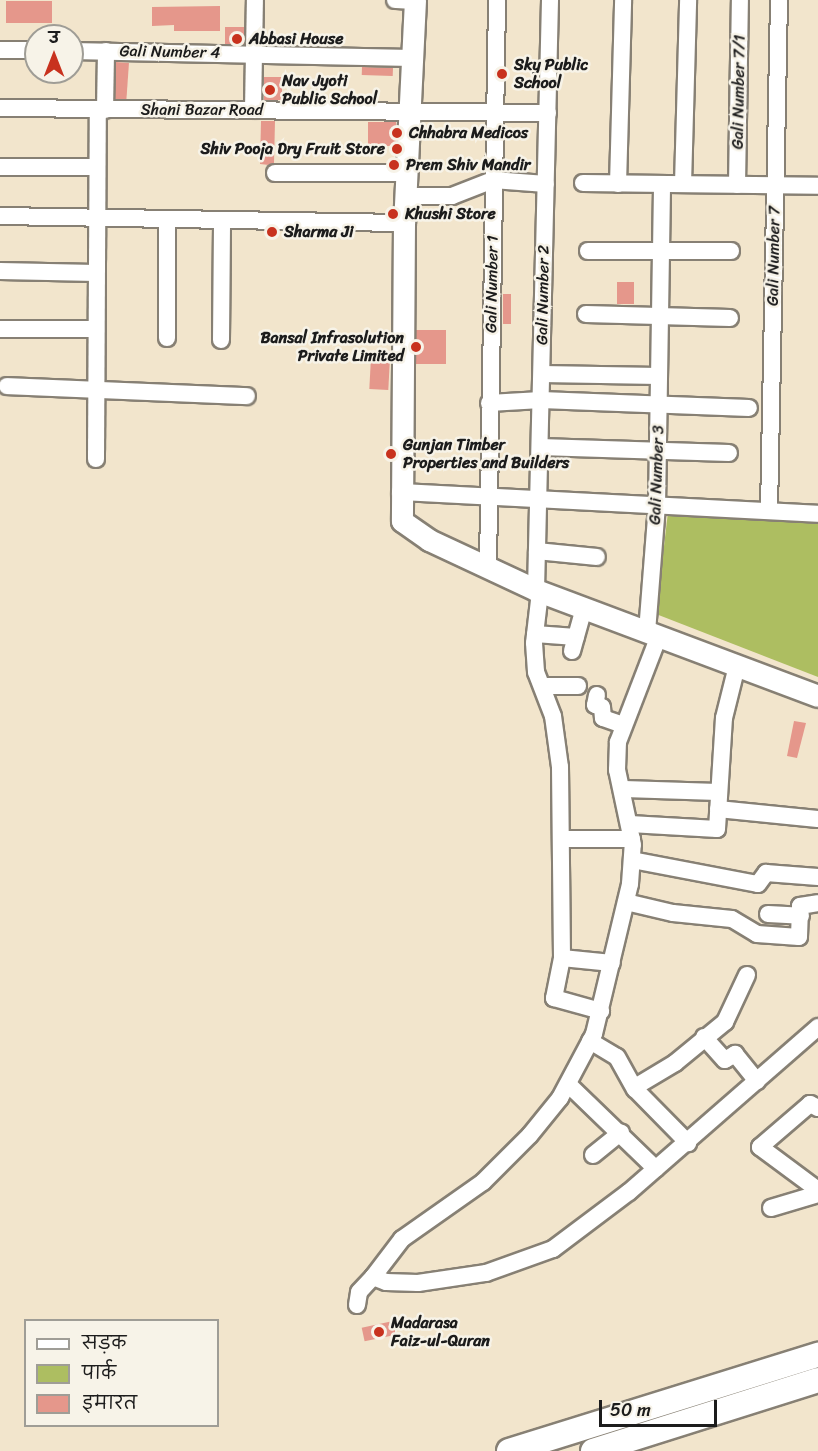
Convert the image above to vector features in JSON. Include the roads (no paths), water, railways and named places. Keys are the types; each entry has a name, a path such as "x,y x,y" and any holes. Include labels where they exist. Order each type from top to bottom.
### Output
{"main road":[{"path":"509,1451 818,1355"},
{"path":"593,1451 818,1380"}],"street":[{"path":"253,110 255,0"},
{"path":"394,0 415,0 404,223 400,492 402,521 429,540 538,591 818,696"},
{"name":"Gali Number 1","path":"488,567 497,0"},
{"name":"Gali Number 2","path":"550,0 537,551 538,591 535,634 537,672 553,716 559,755 562,958 554,998 602,1011"},
{"path":"618,184 623,0"},
{"path":"683,184 688,0"},
{"name":"Gali Number 7/1","path":"737,185 740,0"},
{"name":"Gali Number 7","path":"769,512 779,0"},
{"path":"0,50 24,50"},
{"name":"Gali Number 4","path":"84,51 412,58"},
{"path":"96,459 96,167 106,51"},
{"name":"Shani Bazar Road","path":"0,108 548,113"},
{"path":"0,168 96,167"},
{"path":"275,172 407,172"},
{"path":"406,196 452,196 493,180 546,184"},
{"path":"583,183 818,186"},
{"name":"Gali Number 3","path":"357,1305 359,1292 402,1239 483,1182 536,1128 568,1084 602,1011 626,902 632,861 631,831 617,761 623,724 653,634 662,184"},
{"path":"0,216 404,223"},
{"path":"167,219 167,338"},
{"path":"221,340 222,220"},
{"path":"588,251 731,251"},
{"path":"0,271 96,273"},
{"path":"586,314 730,318"},
{"path":"0,329 95,329"},
{"path":"542,374 659,376"},
{"path":"7,386 248,396"},
{"path":"489,403 541,400 749,408"},
{"path":"540,447 658,448 729,453"},
{"path":"400,492 818,514"},
{"path":"537,551 597,557"},
{"path":"535,634 574,644 584,608"},
{"path":"561,839 631,831 717,829 724,718 738,666"},
{"path":"543,686 578,686"},
{"path":"597,694 595,705 602,707 603,718 623,724"},
{"path":"624,789 718,800 818,819"},
{"path":"632,861 758,884 766,873 818,877"},
{"path":"626,902 674,913 732,919 757,934 799,937 801,904 818,903"},
{"path":"768,914 801,916"},
{"path":"562,958 612,963"},
{"path":"635,1087 675,1063 725,1022 747,975"},
{"path":"373,1277 386,1282 428,1282 486,1273 531,1259 580,1232 688,1143 818,1027"},
{"path":"704,1037 725,1060 735,1054 757,1082"},
{"path":"590,1041 617,1057 635,1087 688,1143"},
{"path":"568,1084 621,1132 657,1169"},
{"path":"818,1108 810,1104 760,1147 818,1192"},
{"path":"593,1155 621,1132"},
{"path":"771,1208 818,1192"}],"place":[{"name":"Abbasi House","path":"237,39"},
{"name":"Sky Public School","path":"502,74"},
{"name":"Nav Jyoti Public School","path":"270,90"},
{"name":"Chhabra Medicos","path":"397,133"},
{"name":"Shiv Pooja Dry Fruit Store","path":"397,149"},
{"name":"Prem Shiv Mandir","path":"394,165"},
{"name":"Khushi Store","path":"393,214"},
{"name":"Sharma Ji","path":"272,232"},
{"name":"Bansal Infrasolution Private Limited","path":"416,347"},
{"name":"Gunjan Timber Properties and Builders","path":"391,454"},
{"name":"Madarasa Faiz-ul-Quran","path":"379,1332"}]}
